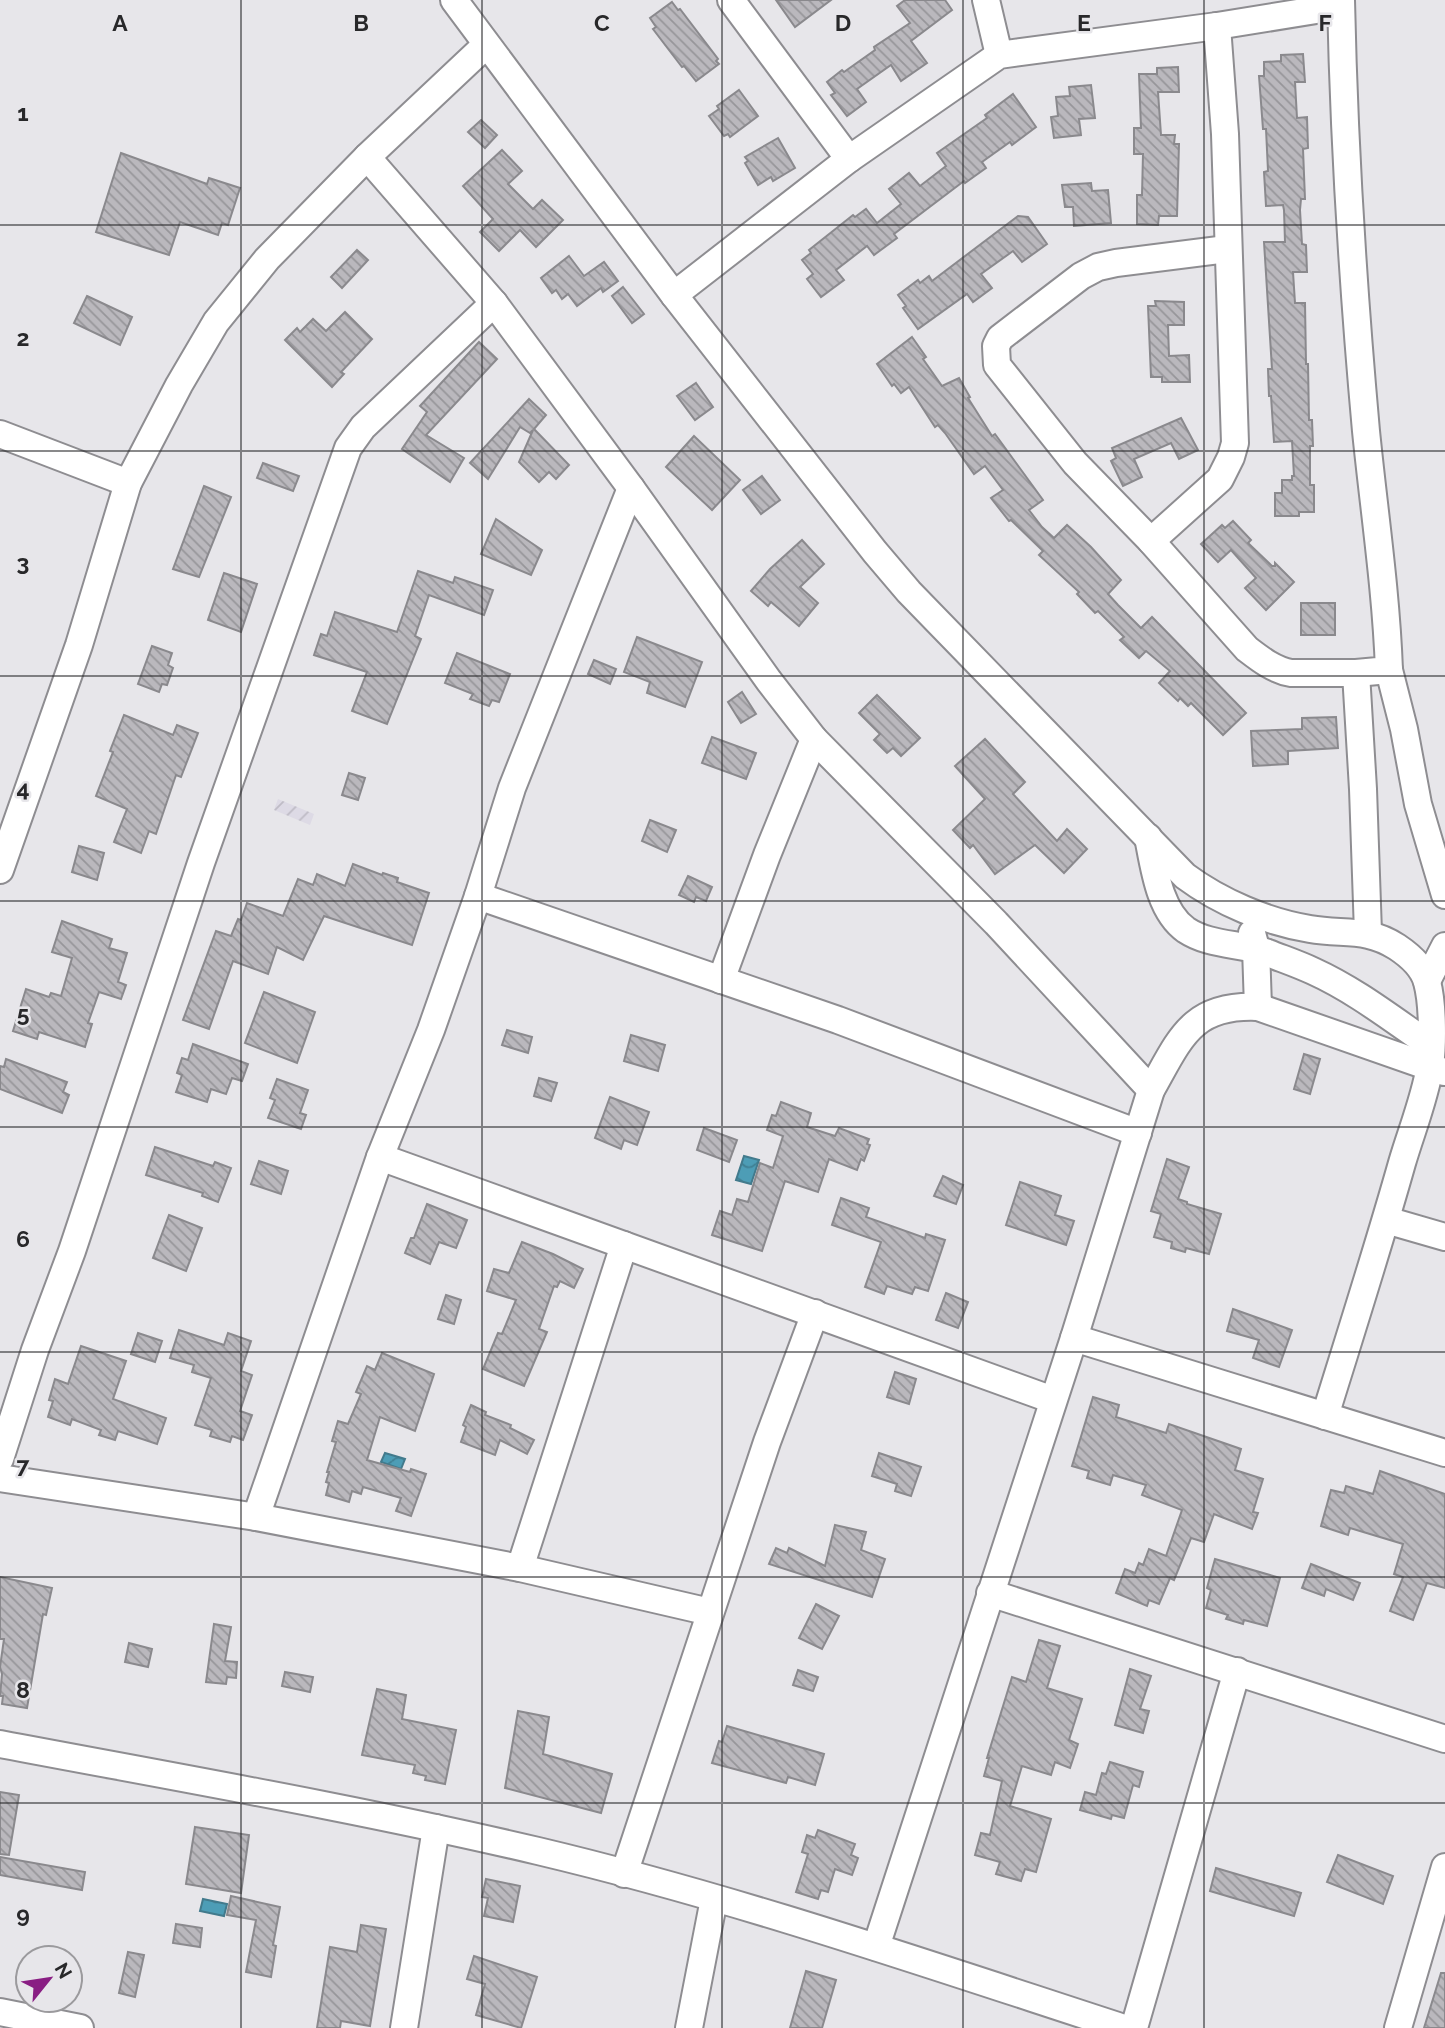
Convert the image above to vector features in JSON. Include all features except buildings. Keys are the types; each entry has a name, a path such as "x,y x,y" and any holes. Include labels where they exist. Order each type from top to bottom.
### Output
{"street":[{"path":"454,0 674,295 874,552 909,592 1148,837 1193,882 1247,911 1310,929 1368,933 1394,945 1419,967 1427,981 1435,1061 1325,1416"},
{"path":"732,0 849,159"},
{"path":"986,0 999,55"},
{"path":"674,295 849,159 999,55 1217,26 1341,3 1352,270 1368,449 1384,580 1389,670 1404,729 1418,804 1445,895"},
{"path":"1151,541 1220,479 1231,457 1235,423 1225,134 1217,26"},
{"path":"0,870 79,645 128,483 179,385 216,322 267,259 367,157 486,45"},
{"path":"367,157 494,303 631,488 724,621 814,739 996,923 1151,1090"},
{"path":"1227,249 1098,267 1081,276 1000,338 995,357 1003,374 1075,463 1258,658 1282,671 1292,673 1389,670"},
{"path":"0,1459 201,863 348,448 363,427 494,303"},
{"path":"0,434 128,483"},
{"path":"257,1517 380,1157 431,1030 478,896 512,788 631,488"},
{"path":"1356,673 1368,933"},
{"path":"721,980 814,739"},
{"path":"1148,837 1157,881 1169,912 1185,929 1217,943 1256,948 1313,971 1358,996 1435,1061"},
{"path":"478,896 946,1059 1138,1133"},
{"path":"1247,911 1256,948 1258,1007"},
{"path":"1427,981 1445,946"},
{"path":"876,1947 1074,1338 1151,1090 1172,1054 1195,1023 1208,1013 1258,1007 1435,1061"},
{"path":"380,1157 1053,1400"},
{"path":"1386,1220 1445,1237"},
{"path":"520,1567 624,1245"},
{"path":"624,1874 763,1455 815,1313"},
{"path":"1074,1338 1445,1453"},
{"path":"0,1478 257,1517 520,1567 710,1612"},
{"path":"990,1593 1445,1739"},
{"path":"1134,2028 1237,1671"},
{"path":"0,1744 436,1828 540,1852 714,1899 876,1947 1124,2028"},
{"path":"404,2028 436,1828"},
{"path":"1398,2028 1445,1867"},
{"path":"689,2028 714,1899"},
{"path":"0,2012 80,2028"}],"shaded area":[{"path":"278,799 314,814 310,825 274,810"}],"water":[{"path":"744,1156 759,1160 751,1184 736,1180"},
{"path":"385,1453 405,1459 401,1469 381,1462"},
{"path":"203,1899 227,1904 224,1916 200,1911"}]}
